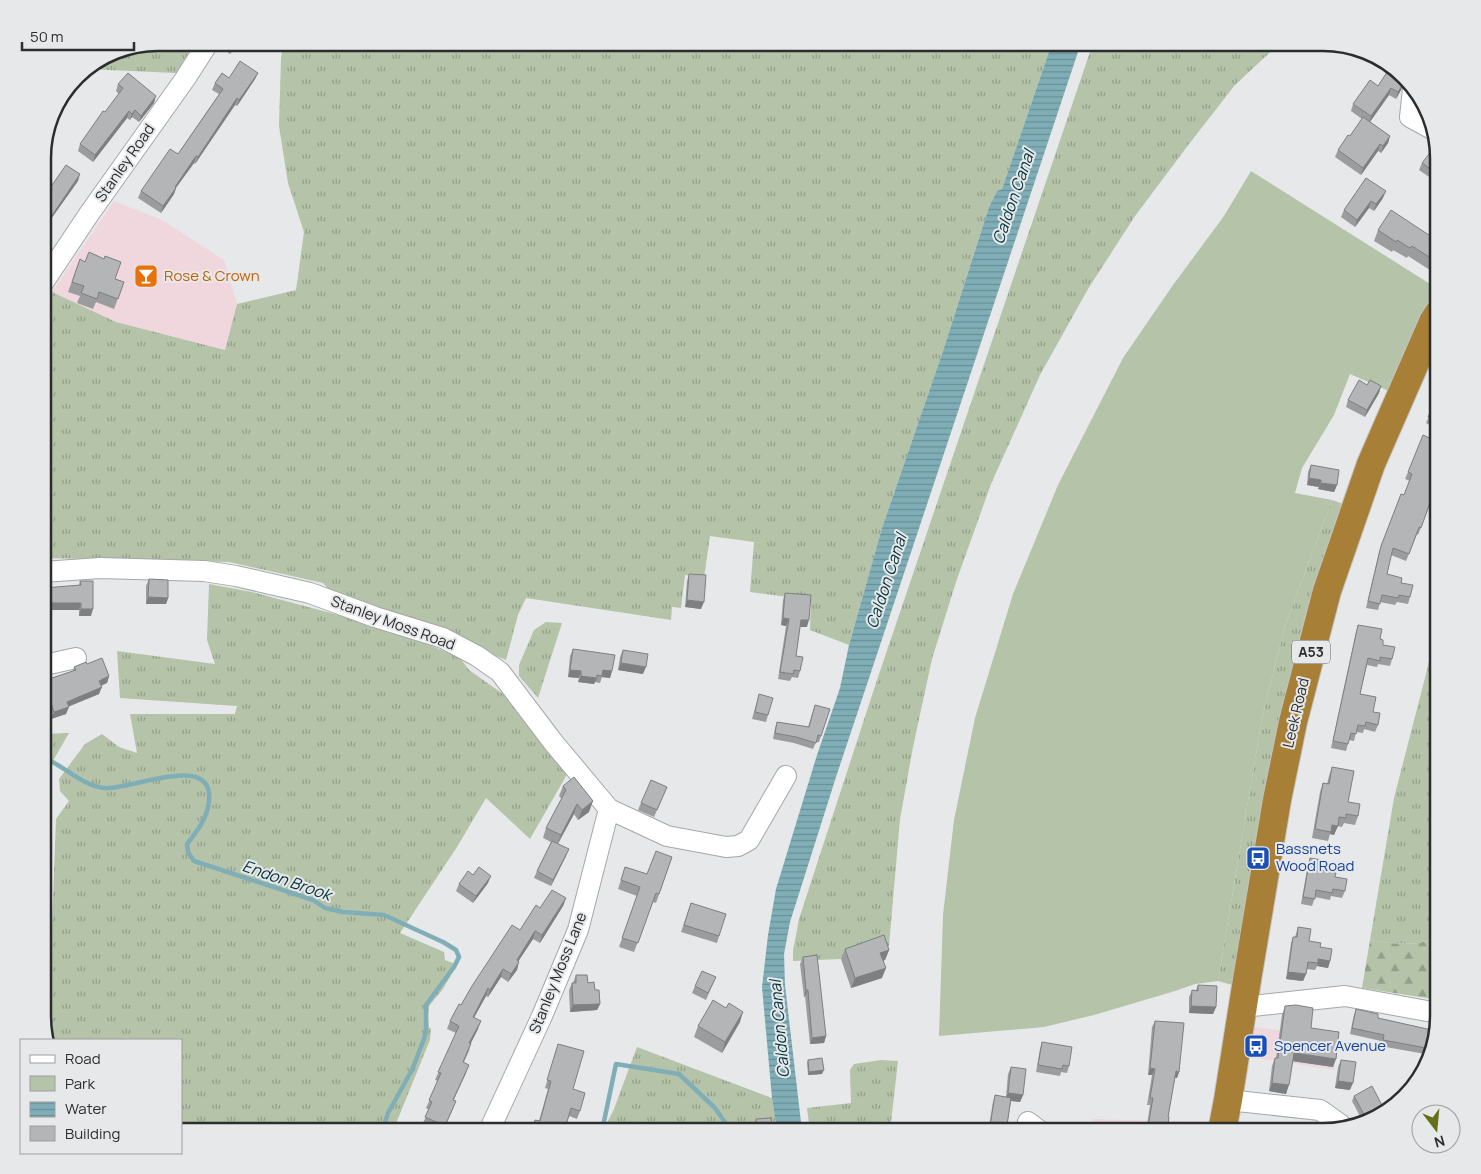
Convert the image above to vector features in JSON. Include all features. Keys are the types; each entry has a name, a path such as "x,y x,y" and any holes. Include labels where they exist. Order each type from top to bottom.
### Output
{"highway":[{"name":"Leek Road","path":"1224,1123 1277,800 1293,722 1327,591 1371,464 1430,329"}],"street":[{"name":"Stanley Road","path":"51,271 185,79 202,51"},
{"path":"1412,100 1410,117 1424,125"},
{"name":"Stanley Moss Road","path":"51,571 100,568 204,571 236,576 310,593 375,617 443,638 477,656 500,672 553,742 609,809 668,836 726,848 738,846 749,840 786,776"},
{"path":"51,664 76,658"},
{"name":"Stanley Moss Lane","path":"493,1123 542,1016 578,930 609,809"},
{"path":"1243,1007 1345,996 1430,1012"},
{"path":"1228,1100 1320,1110 1338,1122"}],"shaded area":[{"name":"Rose & Crown","path":"114,201 162,220 224,260 237,304 226,350 116,322 52,292"},
{"path":"1254,1027 1339,1039 1334,1070 1250,1057"},
{"path":"1092,1119 1210,1122 1210,1123 1093,1123"}],"green space":[{"path":"190,51 176,73 98,70 117,59 137,53"},
{"path":"282,51 1049,51 1002,189 997,191 989,207 943,351 882,528 849,645 810,630 811,600 750,592 754,542 710,536 704,578 685,575 681,608 672,607 671,620 526,598 518,615 506,660 333,594 323,583 229,562 51,558 51,294 52,292 116,322 225,350 237,304 296,290 304,232 288,183 279,126"},
{"path":"1090,51 1271,51 1235,85 1135,216 1088,289 1040,375 991,484 956,582 932,659 900,819 889,946 880,945 841,959 793,961 799,919 876,683"},
{"path":"1251,171 1430,284 1430,312 1391,392 1350,374 1334,415 1302,468 1295,493 1332,500 1285,626 1262,718 1218,981 1195,984 1094,1015 1044,1027 939,1036 943,915 954,820 975,718 1013,594 1058,485 1123,358 1173,285 1224,216"},
{"path":"1332,500 1346,505 1236,986 1218,981 1262,718 1285,626"},
{"path":"209,584 252,592 394,630 460,658 469,670 503,694 569,771 530,839 486,798 457,847 400,933 444,952 445,960 455,964 443,989 429,1006 430,1040 396,1123 182,1123 182,1039 54,1039 51,1023 51,951 56,819 69,801 60,791 59,779 85,744 102,734 119,747 137,753 130,714 235,714 237,706 120,698 117,651 215,664 207,640"},
{"path":"546,622 562,623 538,698 519,676 519,665 534,630"},
{"path":"1430,656 1430,940 1396,943 1370,940 1394,798"},
{"path":"69,733 51,764 51,734"},
{"path":"1370,940 1396,943 1430,940 1430,999 1362,988"},
{"path":"637,1047 772,1098 776,1123 607,1123"},
{"path":"881,1060 898,1061 891,1123 809,1123 807,1108 851,1103 850,1070 854,1064"}],"water":[{"name":"Caldon Canal","path":"1049,51 1078,51 836,777 790,922 784,954 785,985 801,1123 776,1123 762,987 776,889 817,755 840,688 849,645 882,528 943,351 989,207 997,191 1002,189"}],"building":[{"path":"240,61 258,73 239,100 237,98 163,206 141,191 170,149 178,154 223,89 215,83 222,73 229,78"},
{"path":"1387,72 1401,86 1398,92 1391,88 1371,116 1353,104 1370,80 1378,86"},
{"path":"128,73 156,96 141,116 135,110 132,114 129,111 95,155 80,144 103,111 105,112 123,88 118,84"},
{"path":"1363,117 1390,136 1383,146 1380,144 1363,168 1338,150"},
{"path":"1429,154 1430,154 1430,168 1422,163"},
{"path":"66,165 80,174 51,217 51,187"},
{"path":"1366,178 1386,191 1376,204 1371,201 1357,220 1344,210"},
{"path":"1391,210 1430,236 1430,257 1412,246 1410,248 1397,240 1396,242 1378,230"},
{"path":"89,252 104,259 105,256 121,262 115,279 124,282 118,299 99,292 97,299 81,293 84,286 72,282 80,259 85,262"},
{"path":"1359,380 1367,385 1370,380 1381,386 1367,410 1348,400"},
{"path":"1423,435 1430,438 1430,503 1409,554 1393,548 1387,574 1402,578 1401,583 1413,585 1410,597 1399,595 1398,598 1382,595 1380,604 1368,601 1381,546 1401,494 1404,495 1412,474 1408,472"},
{"path":"1311,465 1339,470 1337,485 1321,483 1321,480 1309,478"},
{"path":"689,574 706,575 704,602 687,600"},
{"path":"149,579 168,580 168,598 148,597"},
{"path":"80,581 93,581 93,609 81,609 81,603 51,603 51,587 81,585"},
{"path":"785,593 811,595 809,620 801,620 796,656 803,657 800,671 794,670 793,674 780,672 789,619 783,618"},
{"path":"1358,625 1382,629 1380,639 1383,640 1383,645 1395,647 1392,659 1380,657 1380,661 1368,658 1360,694 1376,697 1373,712 1380,713 1378,725 1366,722 1365,726 1358,725 1356,734 1351,733 1348,744 1333,741"},
{"path":"573,649 615,655 612,671 603,670 602,676 597,675 597,678 581,676 581,671 570,670"},
{"path":"623,650 648,654 646,667 621,663"},
{"path":"102,658 109,676 99,681 102,687 67,702 69,707 54,712 51,703 51,678 76,670 74,667 86,662 87,664"},
{"path":"759,694 773,698 768,715 755,712"},
{"path":"815,705 830,709 821,736 818,735 816,743 775,733 777,722 809,727"},
{"path":"1332,767 1354,771 1348,802 1360,804 1358,816 1346,814 1346,818 1339,817 1338,826 1332,825 1331,832 1315,829 1323,783 1329,784"},
{"path":"574,777 593,801 582,810 577,804 561,835 546,828 566,790 563,786"},
{"path":"651,780 667,787 657,810 641,803"},
{"path":"552,841 569,849 553,880 537,871"},
{"path":"656,851 672,857 659,894 656,893 638,943 622,938 640,887 621,880 625,867 647,874"},
{"path":"1310,858 1322,860 1320,870 1336,873 1335,877 1347,879 1345,891 1333,889 1332,893 1316,890 1315,899 1303,897"},
{"path":"479,867 491,876 476,896 459,884 468,871 473,875"},
{"path":"552,890 566,898 542,935 535,931 517,960 519,962 511,974 503,969 490,990 488,988 473,1017 481,1021 469,1043 471,1043 463,1062 469,1065 453,1100 456,1101 446,1123 438,1123 425,1117 432,1102 429,1100 441,1073 438,1072 459,1026 450,1021 459,1004 461,1005 512,925 520,930 536,905 540,908"},
{"path":"691,903 726,914 719,936 684,925"},
{"path":"1298,927 1311,929 1309,941 1321,943 1320,947 1332,949 1330,961 1318,959 1318,963 1308,962 1306,974 1288,972 1293,937 1297,937"},
{"path":"884,935 889,950 880,953 886,968 855,978 845,949"},
{"path":"817,955 826,1036 812,1038 803,957"},
{"path":"702,971 716,977 708,993 695,986"},
{"path":"576,975 587,975 588,983 594,982 595,990 599,990 600,1004 573,1005 572,983 576,983"},
{"path":"1198,985 1217,986 1216,1007 1191,1006 1192,990 1198,991"},
{"path":"713,1000 726,1008 729,1003 743,1012 725,1042 698,1026"},
{"path":"1296,1005 1313,1008 1311,1028 1339,1032 1336,1059 1294,1053 1289,1085 1272,1083 1275,1058 1278,1058 1285,1006"},
{"path":"1356,1009 1378,1014 1378,1018 1429,1029 1425,1048 1383,1040 1384,1035 1352,1028"},
{"path":"1155,1021 1184,1023 1179,1072 1176,1071 1168,1123 1149,1123 1153,1098 1150,1098 1155,1069 1150,1068"},
{"path":"1042,1042 1072,1047 1069,1066 1063,1065 1062,1069 1038,1065"},
{"path":"558,1044 584,1051 573,1089 585,1093 580,1111 571,1108 567,1123 534,1123 535,1120 540,1121 551,1081 547,1080"},
{"path":"822,1058 824,1070 809,1072 808,1060"},
{"path":"1341,1060 1356,1062 1353,1083 1338,1081"},
{"path":"1011,1067 1026,1069 1023,1095 1008,1093"},
{"path":"1372,1086 1382,1105 1364,1115 1354,1096"},
{"path":"995,1095 1011,1098 1007,1123 990,1123"},
{"path":"771,1118 771,1123 756,1123 756,1119"}],"waterway":[{"name":"Endon Brook","path":"51,761 80,779 104,788 115,788 164,777 194,777 204,782 209,793 206,814 196,833 187,844 188,852 194,861 313,900 325,908 343,912 384,915 443,942 456,950 459,957 454,967 426,1005 426,1031 424,1039 412,1070 388,1113 385,1123"},
{"path":"604,1123 616,1064 679,1074 715,1108 725,1123"}],"place":[{"name":"Rose & Crown","path":"146,276"},
{"name":"Bassnets Wood Road","path":"1258,858"},
{"name":"Spencer Avenue","path":"1256,1046"}]}
